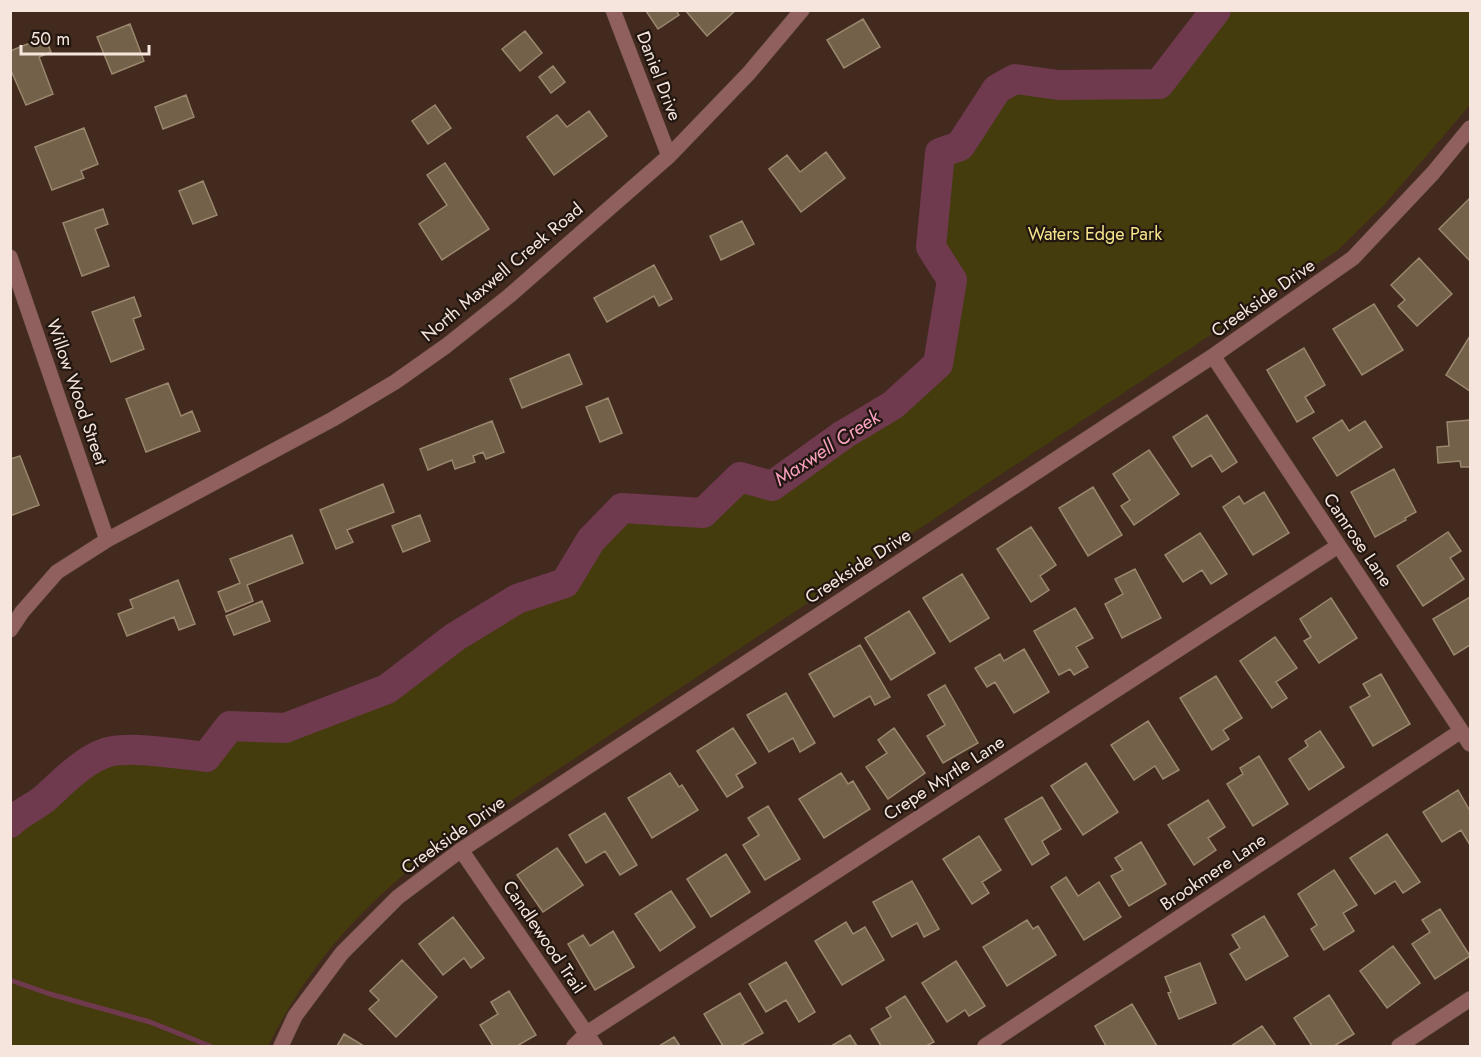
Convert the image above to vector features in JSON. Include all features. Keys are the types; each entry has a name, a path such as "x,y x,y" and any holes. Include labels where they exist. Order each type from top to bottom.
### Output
{"street":[{"name":"Daniel Drive","path":"613,10 669,156"},
{"name":"North Maxwell Creek Road","path":"10,630 22,612 57,572 107,540 333,419 395,382 446,346 509,296 669,156 749,73 802,10"},
{"name":"Creekside Drive","path":"281,1047 295,1016 342,953 398,897 461,850 1214,356 1353,258 1433,173 1470,128"},
{"name":"Willow Wood Street","path":"10,257 107,540"},
{"name":"Camrose Lane","path":"1214,356 1470,744"},
{"name":"Crepe Myrtle Lane","path":"574,1047 591,1040 1338,546"},
{"name":"Brookmere Lane","path":"985,1047 1461,731"},
{"name":"Candlewood Trail","path":"461,850 591,1040"},
{"path":"1399,1047 1470,999"}],"green space":[{"name":"Waters Edge Park","path":"1215,11 1470,11 1470,105 1385,204 1338,250 422,860 374,901 334,944 299,992 268,1046 11,1046 10,824 18,816 44,799 82,766 99,755 130,749 206,757 230,726 285,728 387,689 455,637 517,599 565,583 591,540 622,508 703,513 740,477 772,486 843,435 893,405 938,364 952,280 931,247 940,153 960,146 997,89 1015,79 1059,85 1159,84"}],"building":[{"path":"676,10 679,15 658,29 646,11"},
{"path":"685,10 736,10 707,36"},
{"path":"863,19 880,47 844,68 827,40"},
{"path":"130,24 144,61 112,74 97,37"},
{"path":"525,31 542,53 520,71 502,49"},
{"path":"45,37 51,52 39,57 53,94 26,105 10,68 10,51"},
{"path":"553,66 565,82 551,93 539,77"},
{"path":"186,95 194,117 163,129 155,107"},
{"path":"435,105 451,128 428,144 412,121"},
{"path":"589,111 607,136 554,175 527,137 557,115 567,127"},
{"path":"84,128 98,164 81,171 84,178 52,190 35,147"},
{"path":"826,152 845,178 801,212 769,169 787,155 800,172"},
{"path":"445,163 489,229 442,260 419,224 447,205 427,175"},
{"path":"203,181 217,215 193,224 179,191"},
{"path":"1470,200 1470,261 1439,229"},
{"path":"103,209 108,224 95,229 109,266 82,276 63,223"},
{"path":"742,221 754,244 721,260 710,236"},
{"path":"1419,258 1452,294 1417,326 1398,306 1405,300 1391,285"},
{"path":"654,265 672,299 659,306 654,296 607,322 594,298"},
{"path":"134,297 141,316 133,319 144,349 111,362 92,312"},
{"path":"1374,304 1403,350 1362,375 1333,329"},
{"path":"1470,336 1470,391 1446,375"},
{"path":"1304,348 1325,385 1305,397 1314,412 1297,422 1267,370"},
{"path":"569,354 582,384 522,408 510,379"},
{"path":"168,383 181,416 192,411 200,431 146,452 126,399"},
{"path":"608,398 622,433 600,442 586,407"},
{"path":"1207,415 1237,462 1222,472 1211,455 1192,467 1173,437"},
{"path":"1342,420 1349,431 1365,421 1382,447 1337,476 1313,438"},
{"path":"1470,420 1470,467 1461,467 1460,461 1438,463 1437,447 1449,446 1447,422"},
{"path":"492,421 504,452 486,459 483,452 473,456 475,462 455,469 452,460 428,470 420,449"},
{"path":"1149,450 1179,494 1134,525 1121,506 1130,500 1113,474"},
{"path":"20,456 39,505 10,516 10,459"},
{"path":"1394,469 1416,512 1375,537 1351,492"},
{"path":"383,484 394,512 347,530 353,542 336,549 320,510"},
{"path":"1093,487 1122,535 1088,556 1059,508"},
{"path":"1264,492 1289,533 1253,555 1223,507 1239,496 1244,504"},
{"path":"420,515 430,541 403,552 392,526"},
{"path":"1031,527 1056,565 1040,576 1049,590 1031,602 997,549"},
{"path":"1448,532 1461,551 1450,558 1464,579 1423,606 1397,566"},
{"path":"1200,533 1227,574 1211,584 1202,570 1183,582 1165,555"},
{"path":"292,535 303,563 247,585 253,601 226,612 218,592 240,583 230,559"},
{"path":"1135,569 1161,618 1122,638 1105,604 1123,594 1115,579"},
{"path":"962,574 989,618 950,642 923,598"},
{"path":"178,580 195,624 179,630 174,617 127,636 118,614 133,608 130,600"},
{"path":"1470,597 1470,645 1454,655 1433,619"},
{"path":"1331,598 1357,638 1319,663 1304,641 1311,637 1300,619"},
{"path":"262,601 270,621 234,635 226,616"},
{"path":"1075,608 1093,638 1076,647 1088,667 1074,675 1070,669 1059,675 1034,631"},
{"path":"909,611 935,653 891,680 865,638"},
{"path":"1275,637 1297,668 1276,682 1287,698 1272,708 1240,661"},
{"path":"860,645 890,697 875,705 870,696 834,717 809,674"},
{"path":"1024,649 1049,692 1014,713 995,682 987,687 975,668 1000,654 1004,661"},
{"path":"1381,674 1410,724 1373,746 1350,707 1370,696 1363,684"},
{"path":"1216,676 1242,718 1223,730 1229,739 1212,750 1180,698"},
{"path":"945,685 978,743 943,763 927,736 945,725 928,695"},
{"path":"786,693 815,743 800,752 793,738 769,752 747,715"},
{"path":"1148,721 1179,770 1163,779 1155,766 1134,780 1111,745"},
{"path":"733,728 756,763 736,775 743,787 727,797 697,751"},
{"path":"894,728 925,773 888,799 866,767 887,753 878,740"},
{"path":"1320,731 1344,767 1309,790 1289,759 1308,746 1305,741"},
{"path":"1259,756 1288,804 1253,826 1227,784 1243,774 1240,768"},
{"path":"1086,763 1118,812 1083,835 1051,786"},
{"path":"670,773 679,787 682,785 698,810 652,838 628,798"},
{"path":"841,773 848,784 853,781 870,809 824,838 799,799"},
{"path":"1458,790 1470,811 1470,845 1461,830 1442,842 1423,812"},
{"path":"1042,797 1061,829 1042,841 1049,854 1032,865 1005,819"},
{"path":"1208,800 1225,827 1208,838 1216,850 1194,865 1168,825"},
{"path":"768,806 800,859 765,880 743,845 759,835 748,818"},
{"path":"605,813 637,865 620,875 605,851 586,863 569,835"},
{"path":"1387,834 1420,882 1403,893 1395,881 1375,894 1350,858"},
{"path":"979,836 1001,870 982,882 989,893 972,904 943,859"},
{"path":"1141,842 1166,884 1129,906 1111,876 1123,870 1115,858"},
{"path":"557,848 583,885 543,912 517,875"},
{"path":"726,854 750,892 711,917 687,879"},
{"path":"1334,870 1357,905 1343,913 1354,931 1324,950 1311,929 1317,925 1298,894"},
{"path":"1066,877 1078,896 1099,882 1121,917 1084,940 1051,887"},
{"path":"912,881 939,929 924,937 917,923 892,937 873,902"},
{"path":"671,891 695,927 660,951 635,914"},
{"path":"1440,909 1470,956 1435,979 1412,944 1430,932 1422,920"},
{"path":"1264,916 1288,956 1246,980 1230,954 1240,948 1232,935"},
{"path":"453,917 484,958 471,968 464,958 443,975 419,944"},
{"path":"1027,920 1033,929 1038,926 1056,955 1007,986 983,947"},
{"path":"846,922 853,934 865,927 884,960 842,985 815,941"},
{"path":"613,931 634,967 595,990 568,944 583,935 590,946"},
{"path":"1393,946 1420,983 1387,1008 1360,971"},
{"path":"402,960 437,997 396,1037 369,1009 379,1000 370,991"},
{"path":"956,961 985,1006 969,1016 965,1010 947,1022 922,983"},
{"path":"786,962 815,1012 799,1022 786,1000 766,1012 749,984"},
{"path":"1200,963 1216,1003 1179,1019 1168,993 1171,992 1165,977"},
{"path":"509,991 536,1035 517,1046 493,1046 480,1025 498,1014 491,1002"},
{"path":"740,993 763,1033 740,1046 723,1046 704,1014"},
{"path":"1329,995 1354,1034 1334,1046 1312,1046 1294,1018"},
{"path":"905,996 934,1042 926,1046 881,1046 871,1029 891,1017 886,1008"},
{"path":"1132,1004 1157,1046 1106,1046 1095,1026"},
{"path":"1262,1026 1276,1046 1231,1046"},
{"path":"344,1034 364,1046 337,1046"},
{"path":"850,1035 857,1046 831,1046"},
{"path":"674,1037 680,1046 659,1046"}],"waterway":[{"name":"Maxwell Creek","path":"10,823 99,755 118,750 143,750 206,757 230,726 285,728 387,689 455,637 517,599 565,583 591,540 622,508 703,513 740,477 772,486 843,435 893,405 938,364 952,280 931,247 940,153 960,146 997,89 1015,79 1059,85 1159,84 1216,10"},
{"path":"10,980 50,994 150,1022 210,1046"}]}
